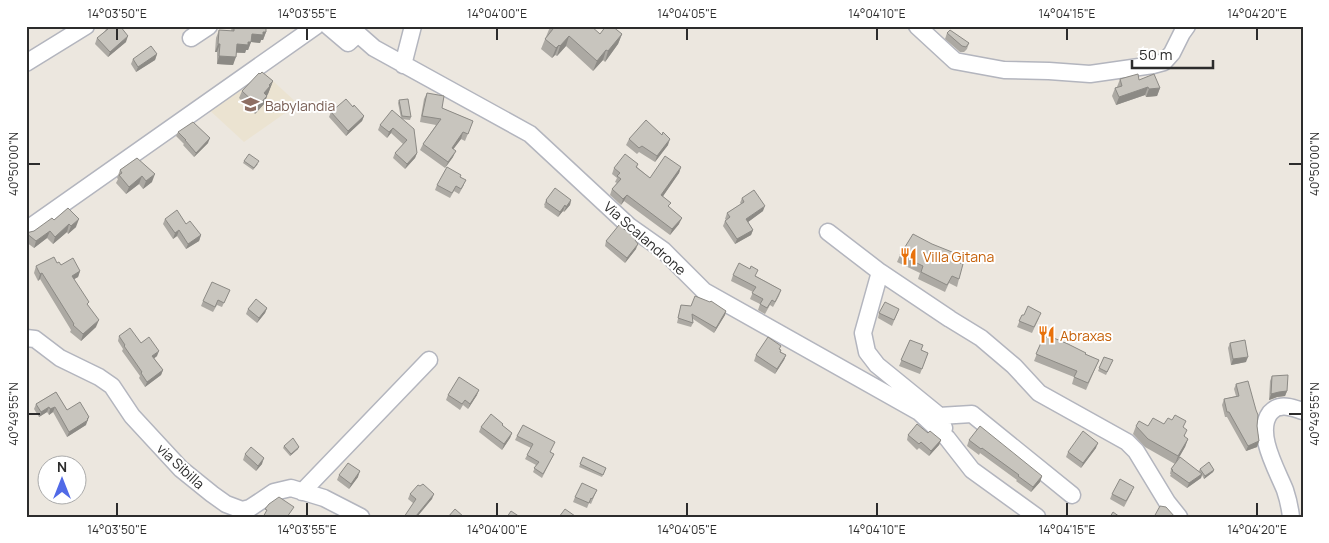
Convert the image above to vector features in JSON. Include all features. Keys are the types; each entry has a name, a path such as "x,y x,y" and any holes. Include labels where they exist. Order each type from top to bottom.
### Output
{"street":[{"path":"26,63 86,26"},
{"path":"191,38 209,26"},
{"path":"26,230 316,26"},
{"path":"328,26 348,43 354,30"},
{"path":"404,65 413,26"},
{"path":"916,26 954,61 1004,70 1090,74 1164,62 1172,53 1187,26"},
{"name":"Via Scalandrone","path":"354,30 374,48 530,134 629,226 663,250 704,291 919,412 947,438 972,470 1037,517"},
{"path":"828,232 880,272 981,338 1014,366 1039,393 1127,442 1136,451 1179,517"},
{"path":"880,272 863,333 867,352 877,365 940,416 947,438"},
{"name":"via Sibilla","path":"26,338 35,339 60,358 100,377 112,386 132,416 181,469 226,504 247,512 274,492 291,488 324,498 360,517"},
{"path":"302,492 429,360"},
{"path":"1292,517 1265,435 1266,420 1272,411 1279,407 1289,407 1303,411"},
{"path":"940,416 972,414 1072,495"}],"shaded area":[{"name":"Babylandia","path":"259,68 298,104 244,142 205,106"}],"building":[{"path":"108,26 120,26 128,36 110,52 97,38 108,29"},
{"path":"234,26 266,26 266,32 263,32 263,35 252,34 251,42 248,42 248,45 237,44 236,57 219,56 219,30 234,31"},
{"path":"551,26 591,26 600,34 606,26 612,26 622,34 597,61 569,36 556,48 545,39 553,29"},
{"path":"950,30 969,43 966,47 962,46 947,33"},
{"path":"151,46 157,54 138,67 133,59"},
{"path":"262,72 273,81 264,93 267,96 258,106 242,91"},
{"path":"1138,74 1139,80 1154,74 1160,88 1149,89 1148,87 1119,97 1115,88 1122,86 1120,79"},
{"path":"427,93 444,96 442,108 473,121 468,134 463,132 452,148 456,151 448,162 423,144 441,119 422,116"},
{"path":"346,99 364,116 348,131 331,112"},
{"path":"408,99 411,117 402,116 399,100"},
{"path":"392,110 414,129 417,153 407,164 395,153 407,140 393,128 389,132 380,125"},
{"path":"646,120 662,135 663,132 670,139 657,156 642,146 639,148 629,139"},
{"path":"193,122 210,138 196,153 178,132"},
{"path":"249,154 259,161 254,168 244,161"},
{"path":"625,154 638,164 636,167 650,178 665,156 681,167 661,195 671,203 668,206 682,218 672,229 627,195 623,199 612,189 621,179 617,176 620,173 614,168"},
{"path":"137,158 155,174 146,181 142,176 129,187 119,175 122,173 120,170"},
{"path":"447,167 466,180 461,189 456,186 452,193 437,185"},
{"path":"555,188 571,200 560,212 546,202"},
{"path":"754,190 765,206 746,219 753,230 737,239 725,221 730,217 727,213 744,202 742,198"},
{"path":"68,208 79,219 71,226 69,224 55,237 50,231 36,241 26,233 34,231 52,218 54,220"},
{"path":"177,210 186,224 190,221 201,235 188,244 179,230 175,233 165,219"},
{"path":"619,225 636,239 638,244 627,258 606,241"},
{"path":"913,234 962,256 960,263 963,264 959,279 952,276 947,285 921,272 923,266 900,255"},
{"path":"54,257 57,263 59,262 61,265 73,258 80,271 72,276 89,302 87,304 99,320 83,334 73,325 36,266"},
{"path":"739,263 750,269 751,266 758,270 755,276 781,290 775,302 772,300 767,308 760,304 763,299 752,293 756,287 733,275"},
{"path":"212,282 230,290 224,303 218,300 215,307 203,301"},
{"path":"695,296 711,301 726,311 716,328 692,314 693,323 678,318 681,305 691,306"},
{"path":"256,299 267,308 259,318 248,309"},
{"path":"885,302 899,309 894,320 879,313"},
{"path":"1028,306 1041,313 1034,327 1019,321"},
{"path":"130,328 141,343 149,337 159,351 152,356 163,370 147,382 119,336"},
{"path":"1044,336 1048,338 1049,336 1068,344 1099,360 1088,383 1074,377 1077,371 1036,354"},
{"path":"768,337 781,346 780,352 786,355 777,369 756,355"},
{"path":"910,340 923,345 921,350 928,353 922,369 901,360"},
{"path":"1245,340 1248,357 1233,359 1230,343"},
{"path":"1104,357 1113,360 1107,372 1099,368"},
{"path":"1288,375 1287,391 1271,394 1272,376"},
{"path":"459,377 479,390 470,404 465,400 462,404 448,395"},
{"path":"1248,381 1258,415 1259,441 1248,446 1229,412 1227,412 1224,399 1239,396 1236,384"},
{"path":"56,392 67,410 80,402 89,417 88,420 69,432 55,407 50,409 49,407 41,412 36,404"},
{"path":"491,414 512,433 504,444 481,427"},
{"path":"1175,415 1186,421 1183,427 1187,430 1184,436 1188,439 1178,456 1148,439 1136,426 1139,421 1148,426 1153,418 1164,424 1168,418 1172,420"},
{"path":"917,424 941,440 931,451 921,442 919,444 908,435"},
{"path":"523,425 555,442 550,452 554,454 543,474 534,468 539,462 527,455 533,444 517,436"},
{"path":"980,426 1042,476 1033,487 969,440"},
{"path":"1083,431 1098,443 1083,463 1068,452"},
{"path":"293,438 299,447 291,454 284,446"},
{"path":"251,447 264,458 258,466 245,454"},
{"path":"583,457 606,468 603,475 580,464"},
{"path":"1180,457 1202,474 1189,483 1172,471 1171,469"},
{"path":"1209,462 1214,470 1205,476 1200,469"},
{"path":"348,463 360,471 351,484 339,475"},
{"path":"1120,479 1134,487 1126,501 1112,494"},
{"path":"582,483 597,490 589,503 575,497"},
{"path":"423,484 434,494 417,517 404,517 416,499 410,494 418,485"},
{"path":"279,497 294,507 287,517 263,517 267,510 265,509 269,504"},
{"path":"1160,506 1166,507 1175,517 1154,517"},
{"path":"455,509 464,517 448,517"},
{"path":"565,509 575,516 575,517 559,517"},
{"path":"511,511 520,517 507,517"},
{"path":"1113,512 1120,517 1110,517"}],"place":[{"name":"Babylandia","path":"251,105"},
{"name":"Villa Gitana","path":"909,256"},
{"name":"Abraxas","path":"1046,335"}]}
